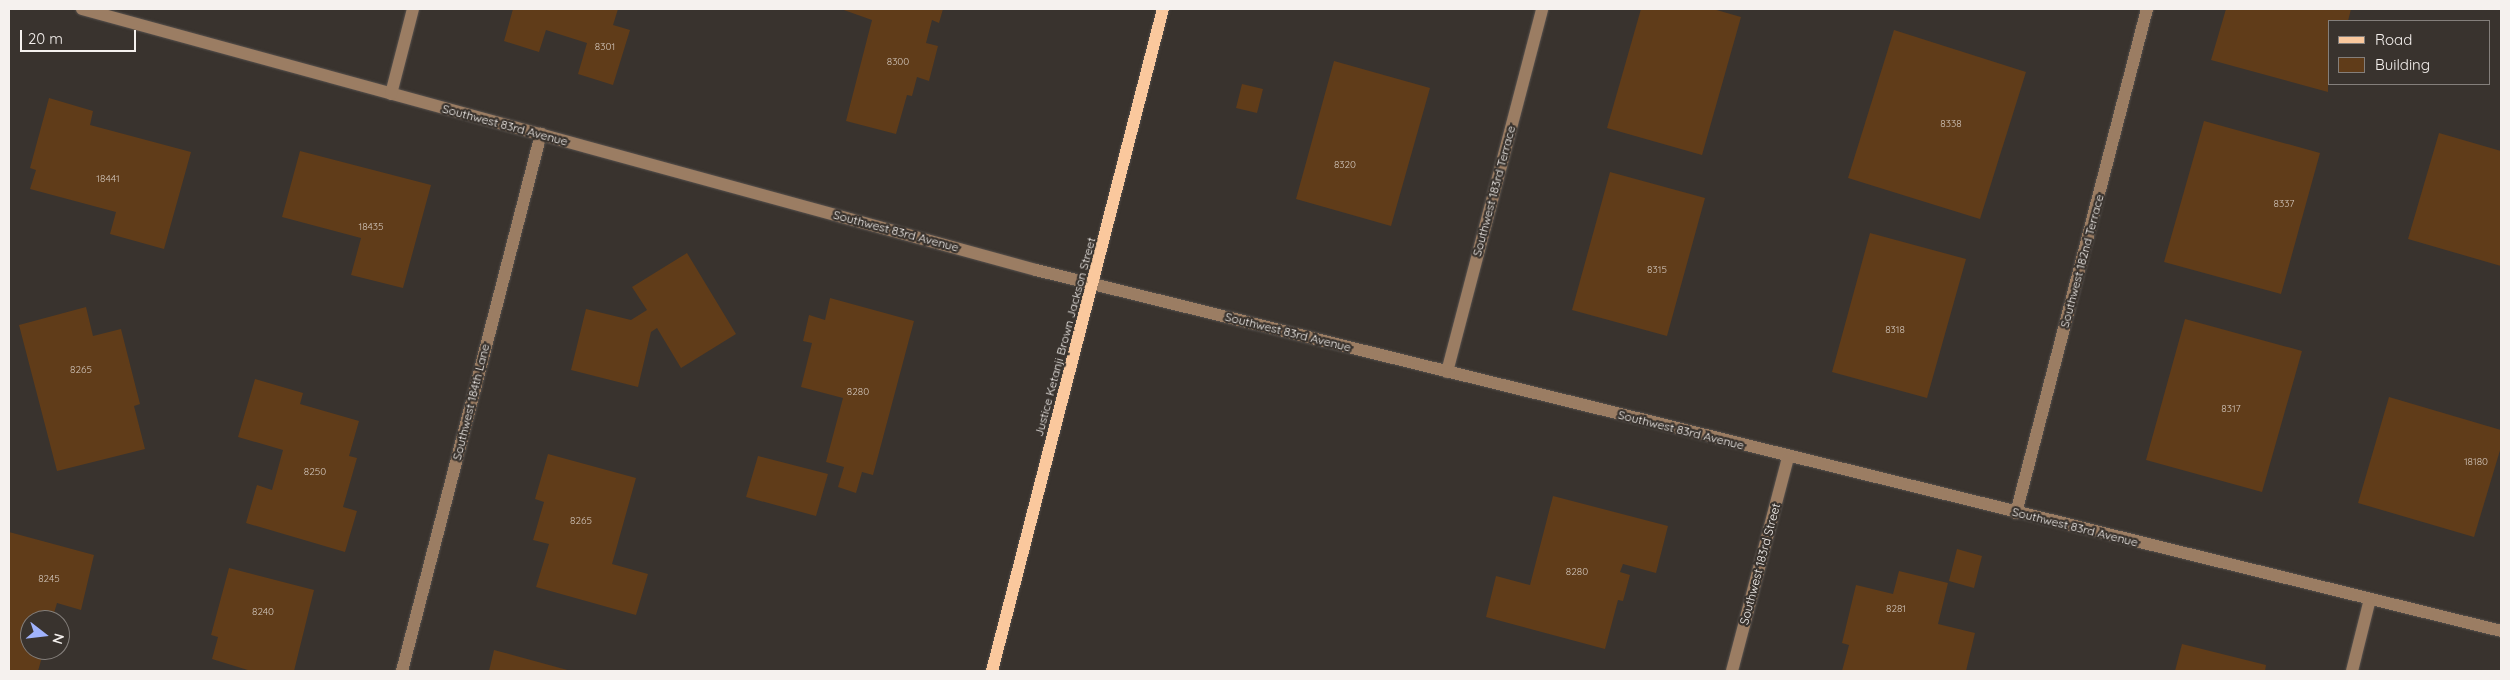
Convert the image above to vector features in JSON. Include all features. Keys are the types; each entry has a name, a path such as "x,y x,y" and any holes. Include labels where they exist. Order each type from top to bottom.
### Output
{"main road":[{"name":"Justice Ketanji Brown Jackson Street","path":"992,671 1163,9"}],"street":[{"name":"Southwest 83rd Avenue","path":"82,9 1093,284 1788,457 2501,631"},
{"path":"391,94 414,9"},
{"name":"Southwest 183rd Terrace","path":"1447,372 1542,9"},
{"name":"Southwest 182nd Terrace","path":"2016,513 2147,9"},
{"name":"Southwest 184th Lane","path":"402,671 540,134"},
{"name":"Southwest 183rd Street","path":"1732,671 1788,457"},
{"path":"2352,671 2370,599"}],"building":[{"path":"513,9 618,9 613,25 630,30 613,85 578,74 587,43 546,30 539,52 504,41"},
{"path":"841,9 943,9 939,23 932,20 926,43 938,46 929,81 917,77 912,96 907,95 896,134 846,121 872,20"},
{"path":"1641,9 1713,9 1741,17 1702,155 1607,128"},
{"path":"2226,9 2351,9 2348,20 2328,20 2328,92 2211,60"},
{"path":"1894,30 2026,72 1980,219 1848,178"},
{"path":"1334,61 1430,88 1391,226 1296,199"},
{"path":"1242,84 1263,89 1257,113 1236,108"},
{"path":"49,98 93,111 90,125 191,152 164,249 110,234 116,212 30,189 36,170 30,168"},
{"path":"2204,121 2320,153 2281,294 2164,262"},
{"path":"2439,133 2501,151 2501,266 2408,239"},
{"path":"300,151 431,185 403,288 351,275 361,238 282,217"},
{"path":"1610,172 1705,198 1667,336 1572,310"},
{"path":"1870,233 1966,259 1927,398 1832,372"},
{"path":"687,253 736,334 681,368 657,328 651,332 638,387 571,370 586,309 631,320 647,310 632,287"},
{"path":"830,298 914,321 873,475 862,472 856,493 838,487 844,467 826,462 843,398 801,387 812,343 803,341 809,315 825,320"},
{"path":"86,307 93,336 121,329 140,404 134,406 145,449 57,471 19,325"},
{"path":"2185,319 2302,351 2262,492 2146,460"},
{"path":"255,379 303,393 300,404 359,421 349,456 357,458 343,507 357,511 345,552 246,523 257,485 272,490 283,450 238,437"},
{"path":"2389,397 2501,430 2501,447 2474,537 2358,503"},
{"path":"548,454 636,478 612,564 648,574 636,615 536,587 549,544 533,540 544,502 535,499"},
{"path":"758,456 828,474 816,516 746,497"},
{"path":"1553,496 1668,526 1656,573 1623,564 1620,572 1630,575 1623,601 1618,600 1605,649 1486,617 1496,576 1530,585"},
{"path":"9,532 94,555 81,610 57,603 55,610 20,610 20,660 41,660 38,671 9,671"},
{"path":"1957,549 1982,556 1974,588 1949,581"},
{"path":"229,568 314,590 294,671 251,671 212,659 218,637 211,635"},
{"path":"1899,571 1948,583 1938,624 1975,633 1966,671 1842,671 1849,645 1842,643 1856,585 1893,594"},
{"path":"2182,644 2266,665 2265,671 2175,671"},
{"path":"494,650 571,671 489,671"}]}
